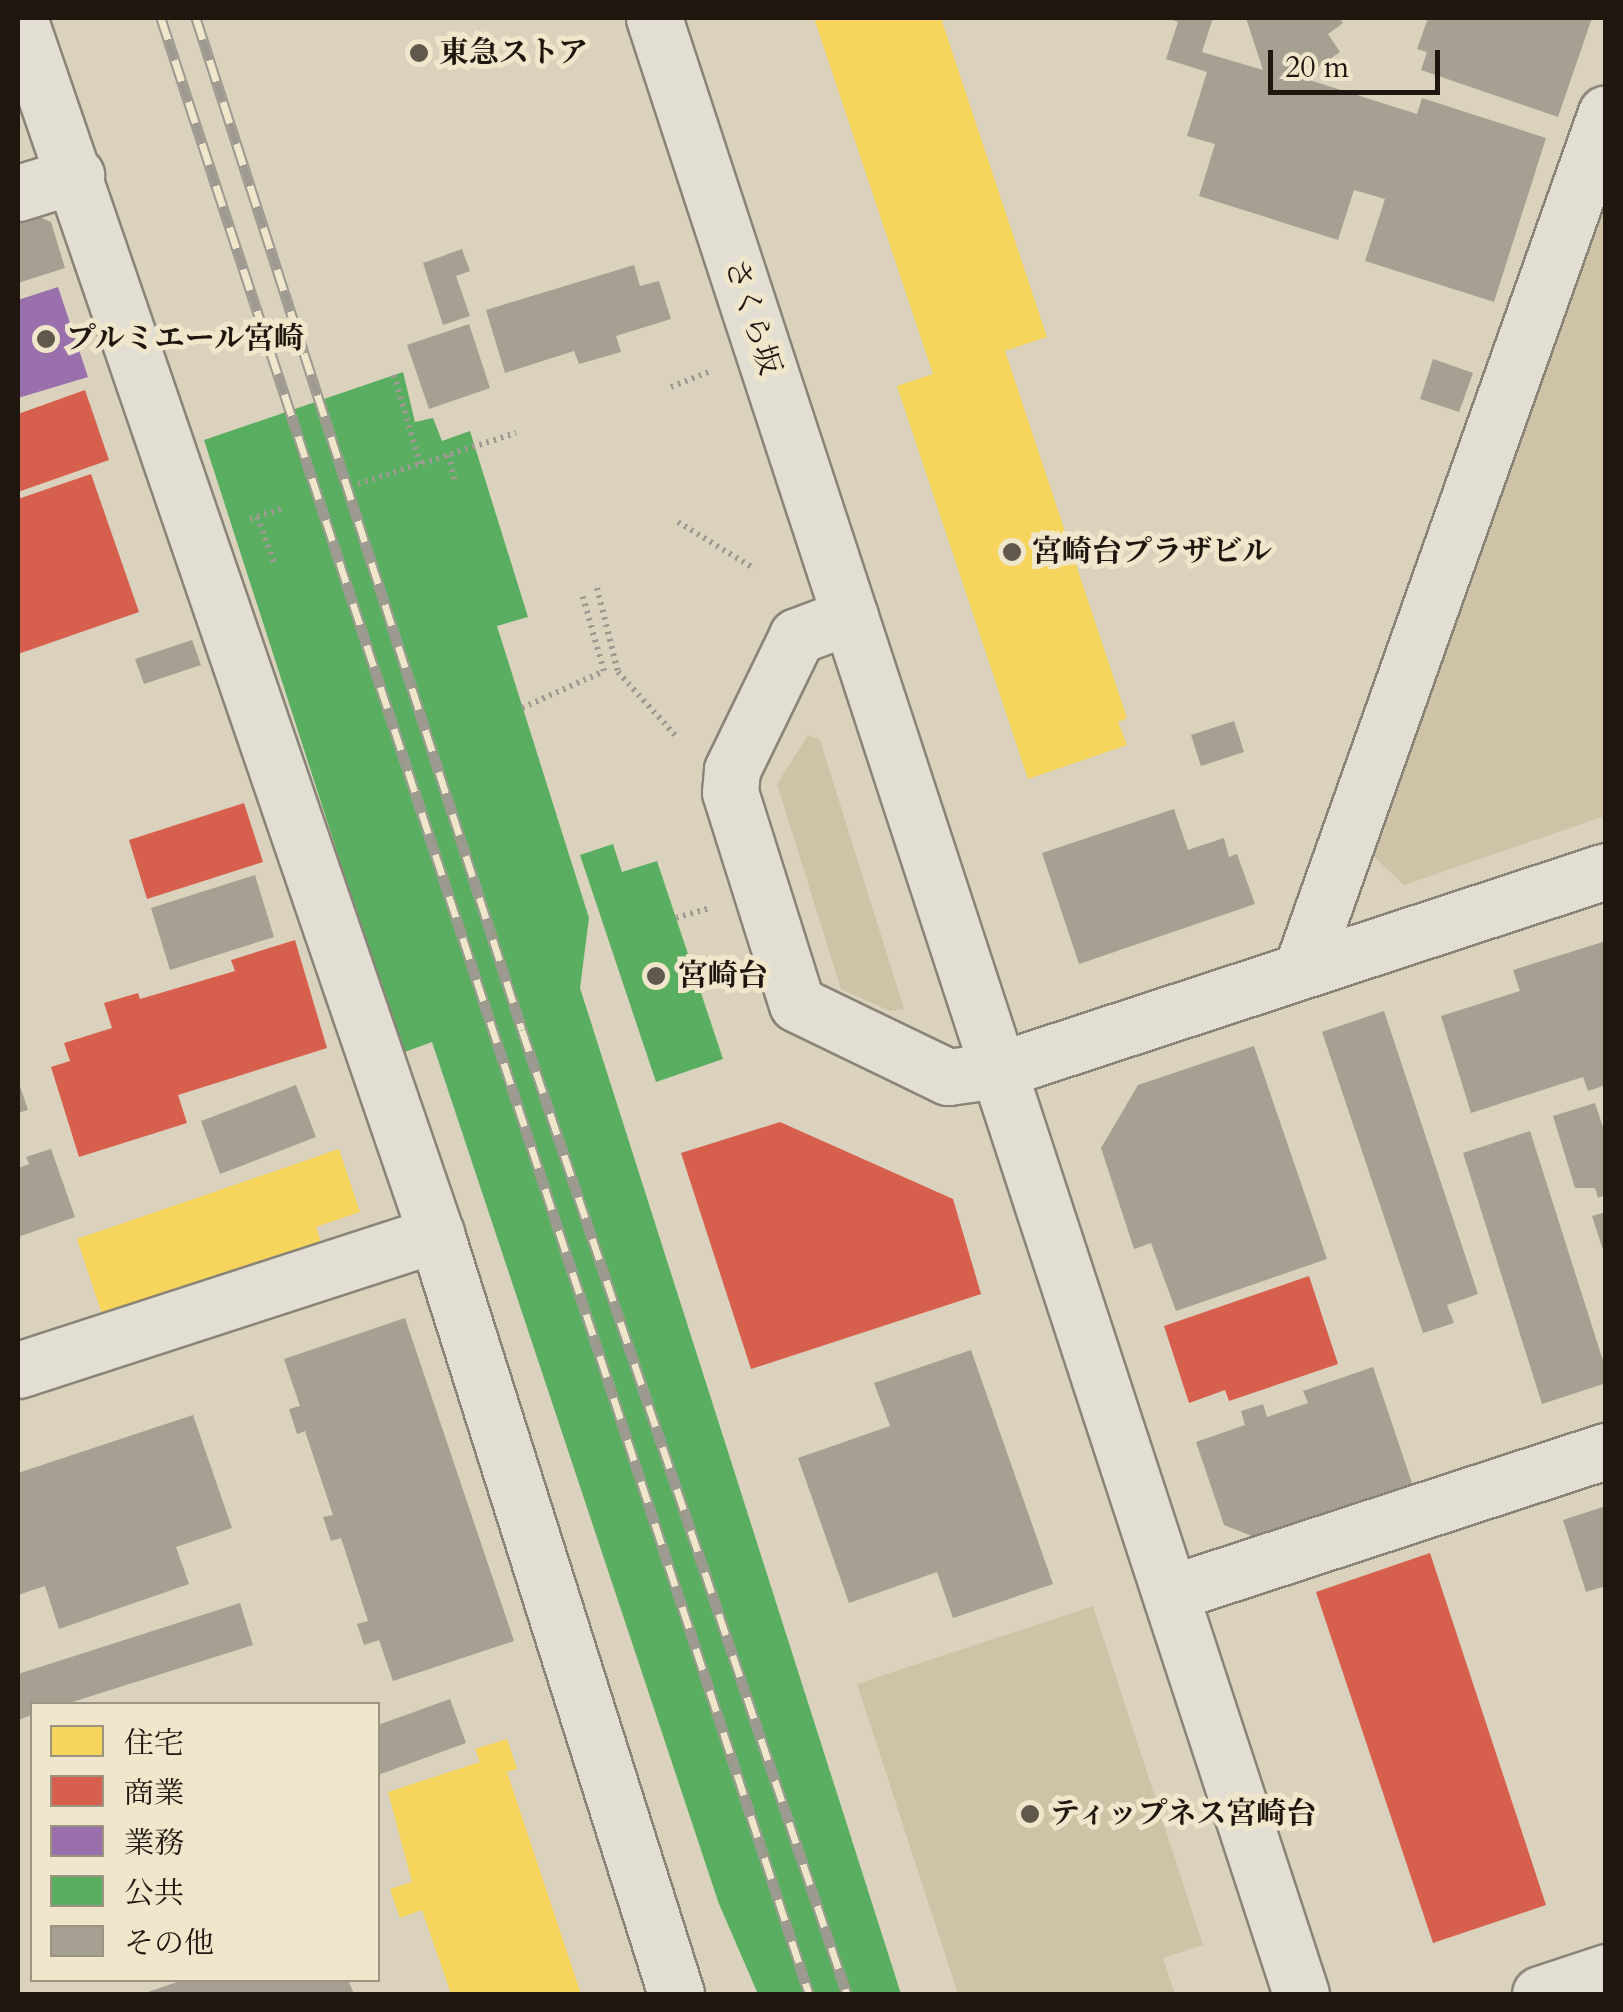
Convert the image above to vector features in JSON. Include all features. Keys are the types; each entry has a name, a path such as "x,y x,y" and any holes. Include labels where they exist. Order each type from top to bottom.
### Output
{"street":[{"path":"20,18 436,1234 676,1994"},
{"name":"さくら坂","path":"654,18 1301,1994"},
{"path":"1302,968 1606,113"},
{"path":"18,192 76,175"},
{"path":"850,616 798,636 732,770 730,792 797,1004 948,1077 1000,1070 1302,968 1606,872"},
{"path":"18,1370 436,1234"},
{"path":"1171,1592 1606,1451"},
{"path":"1540,1994 1606,1972"}],"path":[{"path":"670,388 715,370"},
{"path":"394,375 420,464"},
{"path":"358,484 516,433"},
{"path":"448,455 456,484"},
{"path":"257,516 275,565"},
{"path":"678,522 755,569"},
{"path":"597,588 618,672 675,735"},
{"path":"522,708 604,670 582,594"},
{"path":"676,918 708,908"}],"shaded area":[{"path":"1605,200 1605,816 1404,885 1374,857"},
{"path":"808,735 820,740 904,1009 890,1011 841,989 777,784"},
{"name":"ティップネス宮崎台","path":"1093,1606 1203,1945 1163,1958 1175,1994 958,1994 857,1684"}],"building: 住宅":[{"name":"宮崎台プラザビル","path":"814,18 941,18 1047,337 1005,351 1127,718 1118,722 1127,745 1028,779 897,386 933,374"},
{"path":"339,1149 360,1212 316,1227 324,1252 106,1326 77,1239"},
{"path":"507,1739 517,1769 507,1772 581,1994 451,1994 422,1910 400,1918 390,1889 412,1882 388,1792 480,1762 475,1749"}],"building: 商業":[{"path":"85,390 109,460 18,492 18,414"},
{"path":"91,474 139,612 18,654 18,499"},
{"path":"244,803 263,862 147,899 129,840"},
{"path":"295,940 327,1048 178,1095 187,1123 79,1157 51,1067 70,1061 64,1043 112,1028 104,1003 138,993 140,999 235,971 231,960"},
{"path":"780,1122 953,1199 981,1294 751,1369 681,1153"},
{"path":"1309,1276 1338,1364 1229,1401 1225,1390 1189,1403 1164,1326"},
{"path":"1430,1553 1546,1905 1433,1943 1316,1592"}],"building: 業務":[{"name":"プルミエール宮崎","path":"58,287 88,377 18,398 18,300"}],"building: 公共":[{"path":"403,372 415,422 433,418 442,441 470,431 528,617 497,626 589,918 580,988 901,1994 758,1994 719,1904 432,1042 402,1053 204,440"},
{"path":"613,844 622,872 657,861 723,1059 656,1082 580,855"}],"building: その他":[{"path":"1167,18 1213,18 1202,52 1263,70 1246,18 1339,18 1343,23 1328,34 1340,52 1303,78 1417,114 1422,98 1546,138 1494,302 1365,261 1385,199 1354,190 1338,240 1199,196 1215,144 1187,136 1207,72 1166,59 1178,22"},
{"path":"1428,18 1592,18 1558,117 1421,70 1427,52 1417,49"},
{"path":"25,211 51,222 65,268 18,283 18,213"},
{"path":"462,249 470,271 456,276 470,316 443,325 423,263"},
{"path":"634,265 640,286 659,281 671,319 616,336 621,352 579,364 574,351 505,373 486,310"},
{"path":"469,324 490,388 429,409 407,345"},
{"path":"1433,359 1473,373 1459,412 1420,399"},
{"path":"192,640 201,665 144,684 135,659"},
{"path":"1234,721 1244,752 1201,766 1191,735"},
{"path":"1174,809 1188,850 1224,838 1229,857 1237,854 1255,904 1079,964 1042,853"},
{"path":"255,875 274,937 170,970 151,908"},
{"path":"1606,941 1606,1085 1588,1091 1583,1077 1471,1113 1441,1016 1520,991 1513,970"},
{"path":"1384,1011 1478,1294 1447,1305 1454,1323 1423,1333 1322,1032"},
{"path":"1254,1046 1327,1259 1176,1311 1151,1243 1134,1249 1101,1148 1138,1085"},
{"path":"18,1080 28,1110 18,1113"},
{"path":"296,1085 316,1137 220,1174 201,1121"},
{"path":"1595,1103 1606,1136 1606,1195 1598,1198 1595,1188 1575,1188 1553,1116"},
{"path":"1530,1131 1606,1370 1606,1383 1542,1404 1463,1153"},
{"path":"51,1149 75,1217 18,1237 18,1168 29,1164 26,1157"},
{"path":"1606,1212 1606,1256 1605,1256 1592,1216"},
{"path":"405,1318 514,1641 393,1681 379,1640 364,1645 357,1624 368,1621 341,1538 331,1541 323,1517 333,1515 305,1431 297,1434 289,1409 300,1406 284,1359"},
{"path":"971,1350 1053,1584 953,1618 937,1572 849,1603 798,1458 890,1426 874,1383"},
{"path":"1373,1367 1414,1489 1262,1540 1224,1525 1196,1442 1245,1425 1241,1411 1263,1404 1267,1417 1308,1403 1303,1391"},
{"path":"193,1415 232,1528 176,1547 189,1584 59,1629 45,1586 18,1595 18,1473"},
{"path":"1606,1506 1606,1586 1586,1592 1563,1520"},
{"path":"240,1603 253,1645 72,1702 30,1702 30,1716 18,1720 18,1674"},
{"path":"450,1699 466,1743 380,1774 380,1724"},
{"path":"177,1982 349,1982 354,1994 142,1994"}],"railway":[{"path":"161,18 809,1994"},
{"path":"196,18 522,1030 847,1994"}],"place":[{"name":"東急ストア","path":"419,53"},
{"name":"プルミエール宮崎","path":"46,339"},
{"name":"宮崎台プラザビル","path":"1012,552"},
{"name":"宮崎台","path":"656,976"},
{"name":"ティップネス宮崎台","path":"1030,1814"}]}
